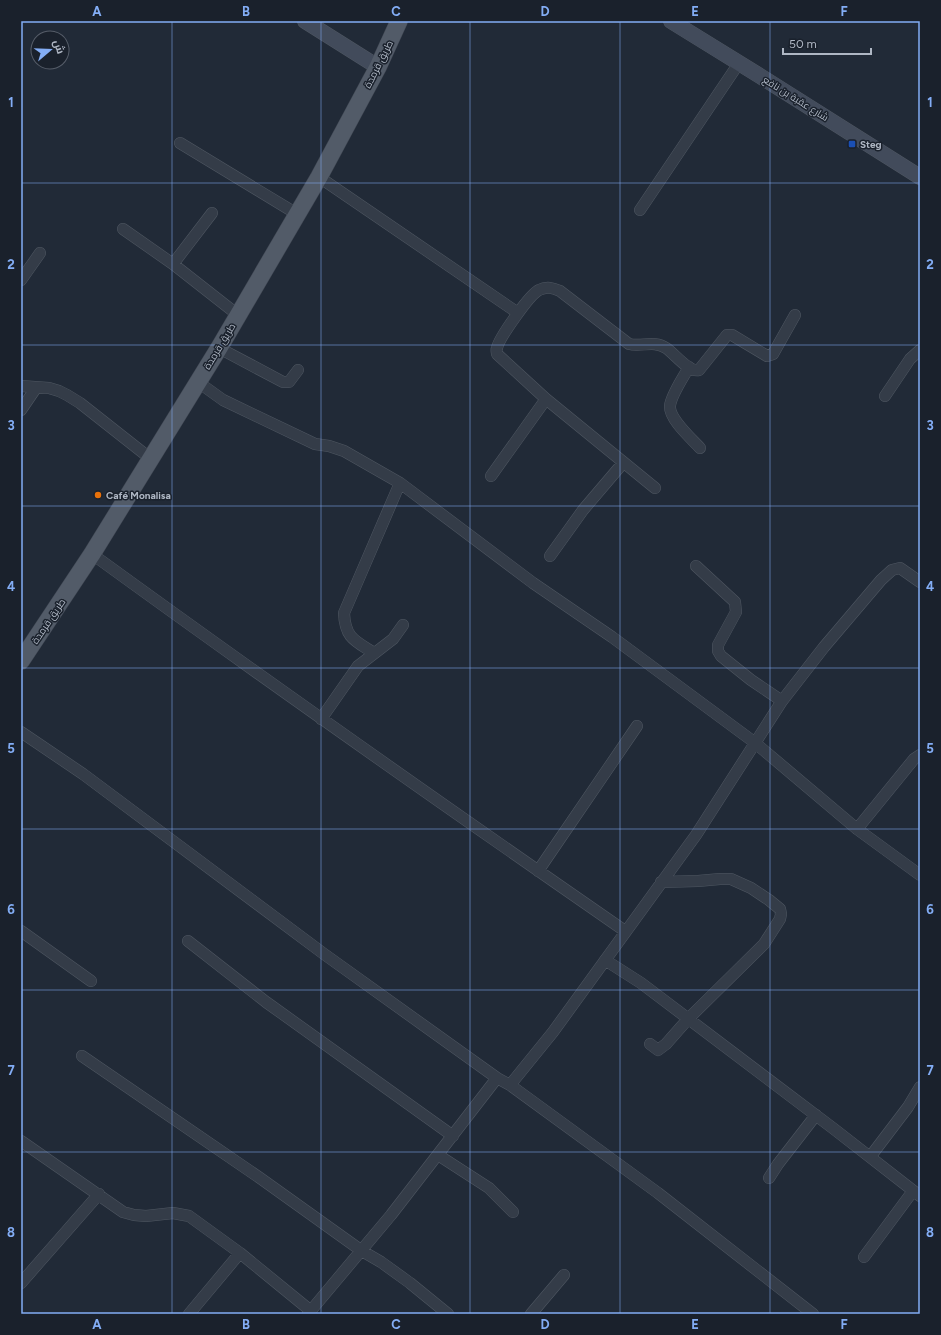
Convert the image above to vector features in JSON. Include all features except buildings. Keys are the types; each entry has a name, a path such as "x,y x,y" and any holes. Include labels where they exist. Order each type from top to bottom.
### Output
{"main road":[{"path":"304,21 378,67"},
{"name":"طريق قرمدة","path":"21,661 92,554 198,382 319,177 378,67 399,21"},
{"name":"شارع عقبة بن نافع","path":"671,21 920,177"}],"street":[{"path":"640,210 739,63"},
{"path":"180,143 297,214"},
{"path":"319,177 518,314"},
{"path":"173,264 212,213"},
{"path":"123,229 173,264 238,314"},
{"path":"21,280 40,253"},
{"path":"655,488 546,399 497,354 496,349 499,342 533,294 540,289 553,288 629,344 636,346 660,344 667,348 688,367 696,371 699,370 727,335 732,335 767,356 771,356 795,315"},
{"path":"218,348 283,382 289,382 298,370"},
{"path":"885,396 910,359 920,350"},
{"path":"688,367 671,401 670,408 674,418 700,448"},
{"path":"198,382 224,400 315,444 329,446 344,452 400,484 533,583 612,637 754,742 857,829 920,875"},
{"path":"21,386 49,388 67,395 80,403 151,459"},
{"path":"21,410 36,388"},
{"path":"491,476 546,399"},
{"path":"550,556 583,510 623,463"},
{"path":"374,653 351,638 344,626 344,613 400,484"},
{"path":"92,554 321,719 625,931"},
{"path":"696,566 735,602 736,612 718,645 718,651 721,656 741,673 782,701"},
{"path":"510,1085 553,1032 696,835 754,742 782,701 824,647 889,572 896,568 900,568 920,582"},
{"path":"321,719 355,669 364,660 393,639 403,625"},
{"path":"538,870 637,726"},
{"path":"21,732 83,774 324,954 497,1078 510,1085 658,1193 813,1314"},
{"path":"857,829 914,759 920,755"},
{"path":"650,1044 658,1050 666,1044 688,1019 764,944 780,919 781,914 780,909 768,900 750,888 731,879 661,882"},
{"path":"21,931 91,982"},
{"path":"188,941 266,1002 453,1136"},
{"path":"605,960 641,983 816,1115 916,1193 864,1257"},
{"path":"82,1056 260,1178 362,1251 393,1270 448,1314"},
{"path":"21,1141 123,1212 146,1216 173,1212 189,1216 240,1253 310,1312 362,1251 497,1078"},
{"path":"870,1157 908,1107 920,1087"},
{"path":"769,1178 816,1115"},
{"path":"438,1155 489,1188 513,1212"},
{"path":"21,1283 99,1194"},
{"path":"189,1314 240,1253"},
{"path":"531,1314 564,1275"}],"place":[{"name":"Steg","path":"852,144"},
{"name":"Café Monalisa","path":"98,495"}]}
